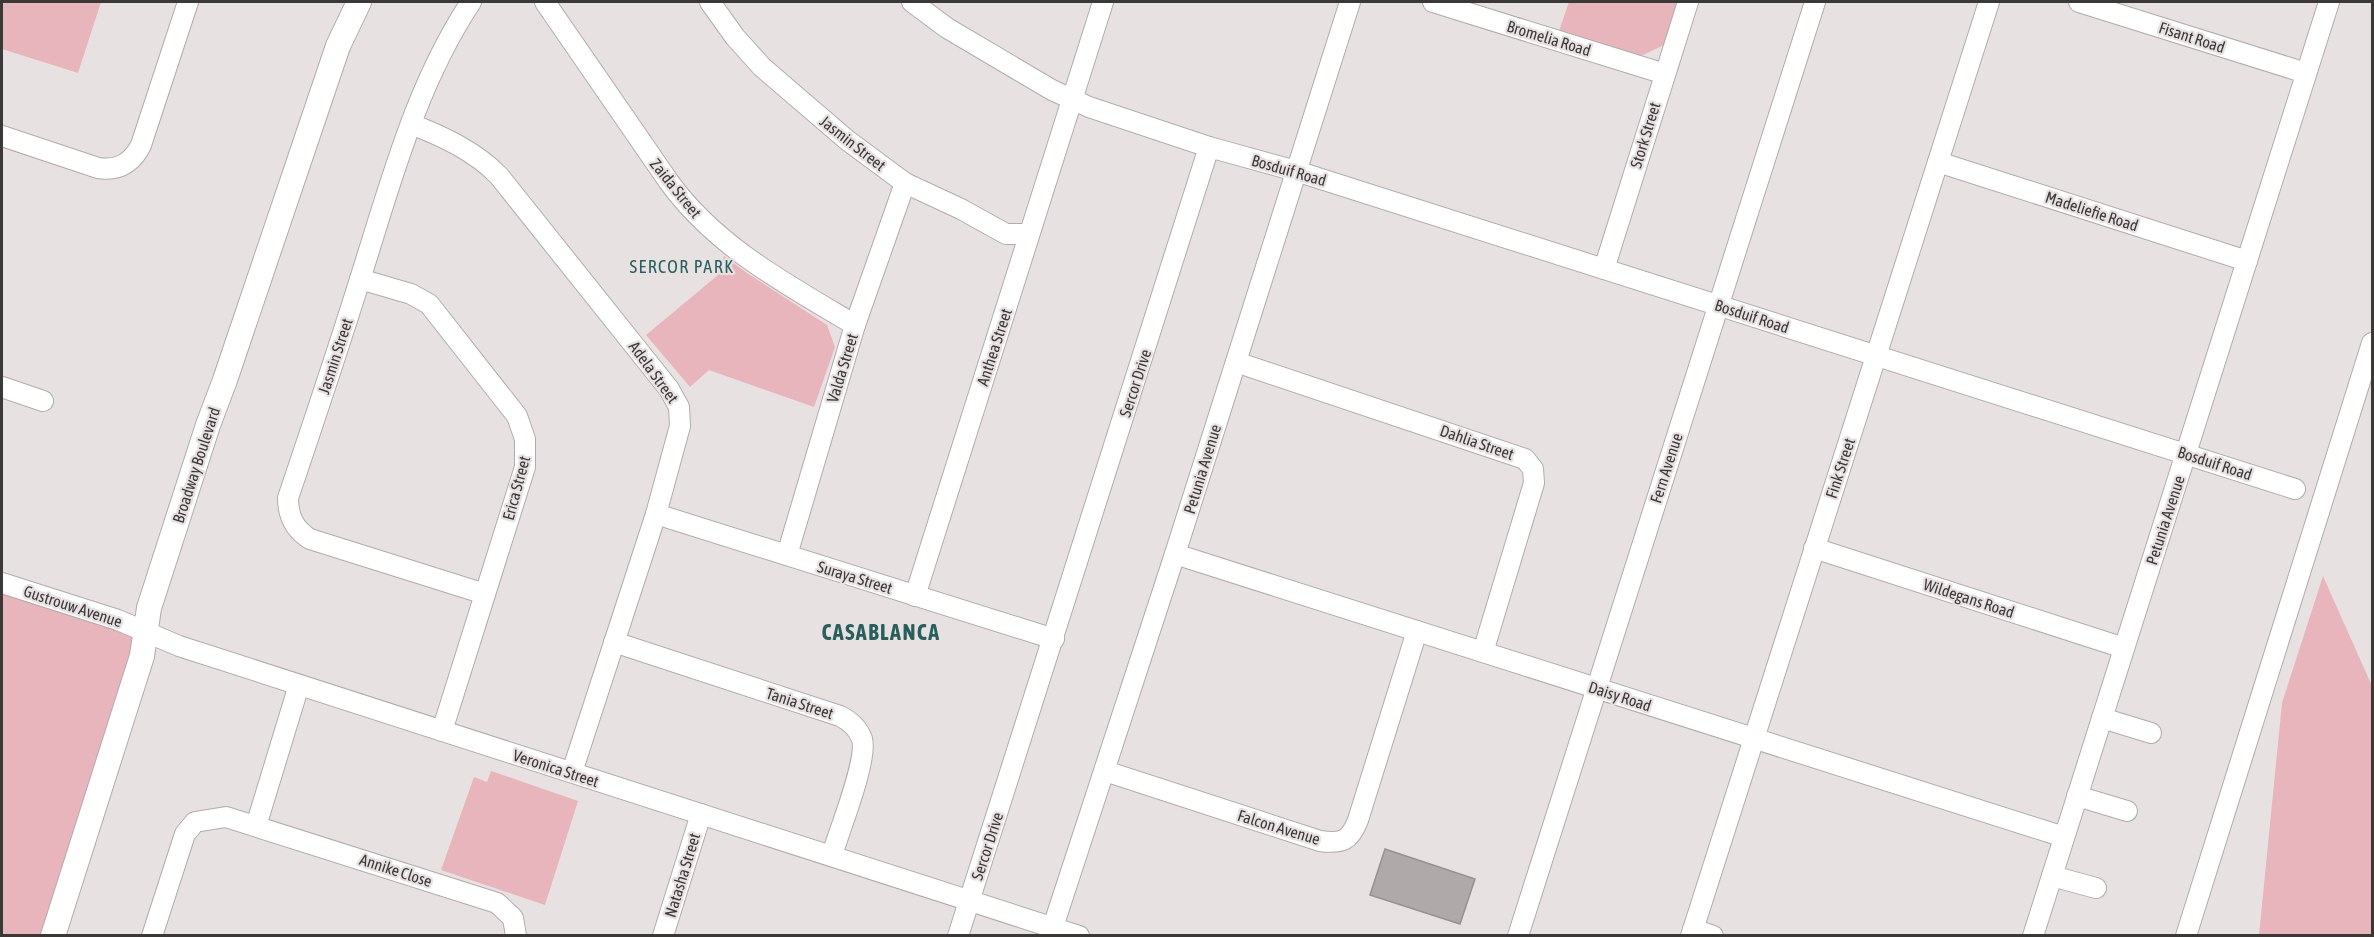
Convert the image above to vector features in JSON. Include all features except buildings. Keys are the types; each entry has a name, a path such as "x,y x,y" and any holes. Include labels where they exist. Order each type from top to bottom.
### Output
{"street":[{"path":"2,136 98,168 114,168 130,160 141,145 188,2"},
{"name":"Broadway Boulevard","path":"53,936 142,657 149,608 208,425 338,46 359,2"},
{"name":"Jasmin Street","path":"471,2 435,63 411,124 288,498 289,514 297,528 310,539 485,594"},
{"name":"Zaida Street","path":"545,2 662,173 691,210 751,262 855,326"},
{"name":"Jasmin Street","path":"710,2 735,37 762,67 847,140 905,183 961,209 1006,234 1029,234"},
{"path":"912,2 947,28 1072,99 1089,107 1209,147"},
{"name":"Anthea Street","path":"915,596 1103,2"},
{"name":"Petunia Avenue","path":"1051,931 1175,554 1350,2"},
{"name":"Bromelia Road","path":"1433,2 1665,74"},
{"name":"Stork Street","path":"1604,269 1688,2"},
{"name":"Fern Avenue","path":"1518,936 1815,2"},
{"name":"Fink Street","path":"1692,932 1989,2"},
{"name":"Fisant Road","path":"2079,2 2306,73"},
{"name":"Petunia Avenue","path":"2033,936 2329,2"},
{"name":"Adela Street","path":"411,124 432,132 477,157 494,171 676,398 679,407 680,426 656,514 572,772"},
{"name":"Bosduif Road","path":"1209,147 1296,171 2295,489"},
{"name":"Sercor Drive","path":"958,936 1209,147"},
{"name":"Madeliefie Road","path":"1938,162 2247,261"},
{"name":"Valda Street","path":"787,555 855,326 905,183"},
{"name":"Erica Street","path":"360,279 411,294 429,304 517,416 527,453 525,467 442,731"},
{"path":"2186,936 2373,343"},
{"name":"Dahlia Street","path":"1236,362 1525,459 1533,469 1534,483 1483,652"},
{"path":"2,387 43,401"},
{"name":"Suraya Street","path":"656,514 1054,639"},
{"name":"Wildegans Road","path":"1814,548 2124,648"},
{"name":"Daisy Road","path":"1175,554 2064,837"},
{"name":"Gustrouw Avenue","path":"2,583 118,620 145,632"},
{"name":"Falcon Avenue","path":"1105,771 1320,841 1341,841 1353,833 1358,820 1417,631"},
{"name":"Veronica Street","path":"145,632 179,646 969,900"},
{"name":"Tania Street","path":"614,642 840,716 854,725 862,740 862,758 832,855"},
{"path":"256,826 299,685"},
{"path":"2102,718 2151,733"},
{"path":"2077,796 2127,811"},
{"name":"Natasha Street","path":"663,936 701,814"},
{"name":"Annike Close","path":"154,935 185,834 195,822 226,817 497,903 513,918 516,936"},
{"path":"2052,876 2096,888"},
{"path":"969,900 1051,931 1079,936"},
{"path":"1692,932 1713,936"}],"shaded area":[{"path":"2,2 101,2 78,73 2,49"},
{"path":"1569,2 1678,2 1664,45 1641,56 1559,31"},
{"path":"724,256 827,325 835,347 814,407 709,370 690,387 646,335 718,275"},
{"path":"2323,576 2372,686 2372,935 2259,935 2282,703"},
{"path":"2,586 144,631 52,935 2,935"},
{"path":"491,771 578,801 545,905 441,870 474,777 487,782"}],"district":[{"name":"SERCOR PARK","path":"682,267"},
{"name":"CASABLANCA","path":"881,632"}]}
